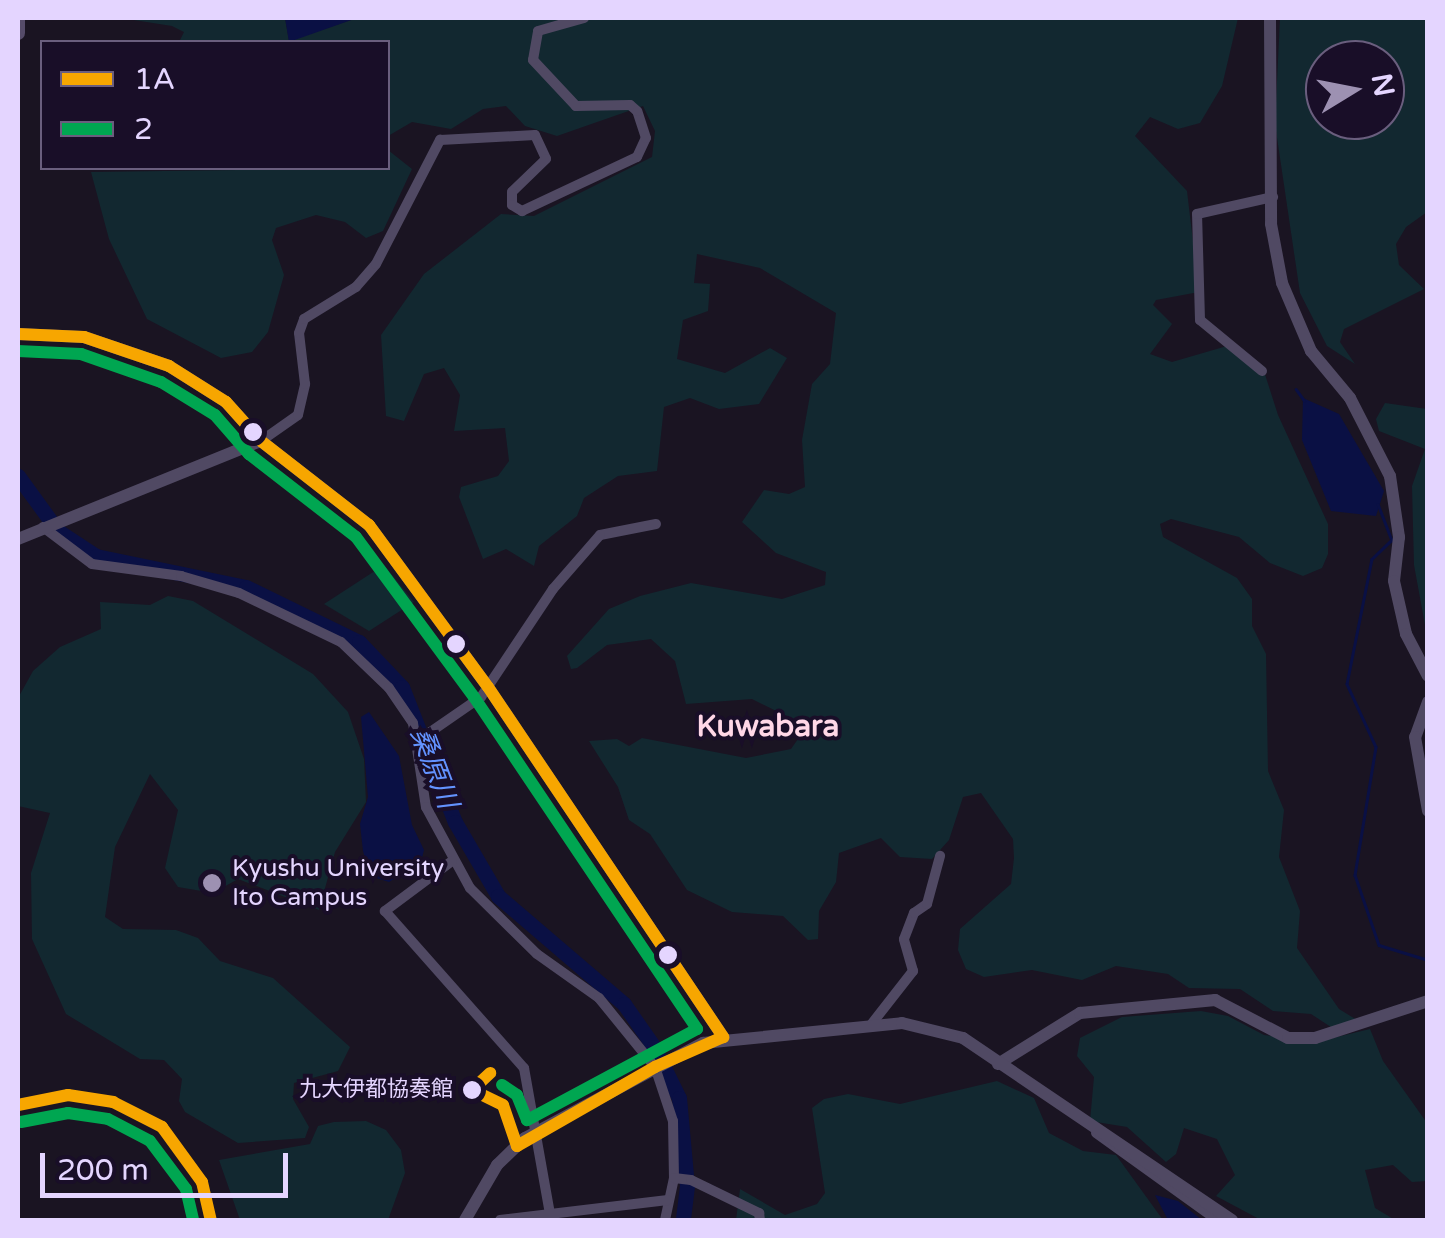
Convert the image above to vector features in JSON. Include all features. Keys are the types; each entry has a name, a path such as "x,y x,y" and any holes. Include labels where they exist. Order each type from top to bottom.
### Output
{"main road":[{"path":"18,18 18,33"}],"street":[{"path":"18,539 261,442 292,422 301,406 304,319 356,287 376,264 440,140 535,135 546,159 512,192 512,205 522,211 637,156 646,138 640,114 630,105 576,106 532,60 538,31 584,18"},
{"path":"1270,18 1272,196 1287,300 1310,351 1350,398 1390,476 1399,537 1394,581 1406,634 1428,676"},
{"path":"1262,371 1200,320 1197,214 1272,196"},
{"path":"18,334 84,337 169,366 226,402 261,442 369,526 488,687 707,1003 723,1036"},
{"path":"49,524 92,564 181,576 239,593 341,642 389,688 412,723 426,807 452,861 520,939 599,998 654,1066 673,1121 674,1178 664,1220"},
{"path":"418,741 488,687 553,589 600,535 656,524"},
{"path":"1428,702 1416,724 1428,811"},
{"path":"870,1026 913,971 904,940 914,913 927,904 940,856"},
{"path":"452,861 386,911 520,1061 539,1130 551,1218"},
{"path":"998,1064 1080,1012 1215,1000 1288,1038 1316,1038 1428,1000"},
{"path":"465,1220 497,1165 539,1130 654,1066 723,1036 870,1026 936,1026 998,1064 1217,1220"},
{"path":"1096,1133 1232,1220"},
{"path":"674,1178 692,1180 759,1214 760,1220"},
{"path":"500,1220 551,1218 668,1200"}],"shaded area":[{"path":"121,18 285,18 289,40 180,40 184,32 172,26"},
{"path":"285,18 357,18 295,40 289,40"},
{"path":"357,18 1238,18 1222,86 1200,123 1178,129 1150,117 1135,136 1187,191 1199,292 1156,300 1153,305 1172,324 1150,354 1172,362 1227,346 1262,365 1278,415 1328,524 1328,554 1322,568 1303,576 1270,563 1239,537 1171,519 1160,524 1163,537 1237,578 1252,599 1252,626 1266,654 1268,771 1284,810 1279,857 1300,911 1297,948 1339,1009 1357,1020 1334,1029 1311,1014 1273,1011 1240,989 1189,988 1168,974 1116,966 1082,980 1032,970 984,977 966,969 958,950 960,929 1011,884 1014,858 1013,839 981,793 963,797 949,840 932,859 900,857 881,838 839,853 836,882 819,911 818,939 808,940 783,916 732,912 687,890 650,834 629,820 618,787 589,741 617,739 629,746 642,738 746,758 791,749 807,726 752,699 686,704 675,661 651,639 607,645 577,668 571,669 567,656 609,609 640,596 691,583 782,599 825,585 826,572 776,553 742,522 764,490 789,494 805,487 802,440 812,384 830,364 836,313 760,268 697,254 694,283 710,284 708,311 683,320 677,359 725,373 770,348 787,358 759,404 719,409 690,398 664,407 657,471 618,476 584,498 577,516 539,546 534,566 506,549 483,559 459,497 461,487 498,476 509,461 505,428 454,431 460,395 444,368 424,374 404,421 386,416 381,335 424,274 501,214 534,216 652,157 655,131 643,106 557,136 525,126 506,106 483,109 451,129 412,122 390,135 390,40 292,40"},
{"path":"1280,18 1427,18 1427,212 1406,227 1396,244 1399,265 1424,289 1344,329 1340,342 1355,364 1327,346 1300,293 1275,124"},
{"path":"390,152 412,169 383,231 366,238 345,222 316,215 276,228 272,240 284,275 268,332 252,352 221,358 147,319 109,239 91,172 390,170"},
{"path":"1303,398 1339,414 1384,491 1376,516 1331,511 1302,440"},
{"path":"1385,403 1427,409 1427,636 1414,565 1412,486 1425,449 1379,431 1376,419"},
{"path":"384,565 414,602 369,631 324,604"},
{"path":"168,596 193,601 313,674 348,712 364,759 366,802 335,852 319,910 238,879 213,893 178,887 165,868 178,810 150,774 115,847 105,917 123,929 176,930 198,938 220,961 273,978 350,1047 338,1071 294,1083 293,1099 309,1127 305,1138 238,1143 185,1112 179,1101 182,1079 164,1060 140,1059 66,1014 32,939 31,873 50,813 18,806 18,698 33,671 60,647 101,629 100,602 150,605"},
{"path":"369,712 399,756 412,825 424,850 421,862 389,882 370,876 363,851 360,824 368,797 361,717"},
{"path":"1201,1011 1228,1016 1264,1035 1316,1042 1370,1029 1383,1061 1427,1123 1427,1181 1412,1182 1393,1165 1365,1170 1375,1208 1395,1220 1261,1220 1216,1196 1235,1175 1217,1139 1184,1128 1176,1154 1166,1162 1127,1127 1090,1121 1094,1077 1077,1056 1080,1038 1122,1017"},
{"path":"997,1081 1034,1098 1049,1133 1083,1151 1116,1155 1163,1220 736,1220 740,1189 785,1215 817,1204 825,1193 812,1108 824,1099 848,1094 900,1104"},
{"path":"366,1121 386,1130 401,1150 405,1173 388,1220 240,1220 219,1160 310,1144 318,1126"},
{"path":"1155,1195 1178,1201 1202,1220 1168,1220"}],"waterway":[{"path":"1296,389 1304,400"},
{"name":"桑原川","path":"18,476 58,531 96,556 246,587 359,642 402,687 455,822 498,896 624,1004 654,1047 679,1098 687,1186 683,1220"},
{"path":"1378,504 1392,540 1372,559 1347,684 1376,747 1355,875 1379,945 1428,960"}],"transit line":[{"name":"1A","path":"18,334 84,337 169,366 226,402 261,441 369,525 488,687 723,1037 655,1067 517,1146 503,1105 472,1090 490,1073"},
{"name":"2","path":"18,351 81,354 161,382 215,415 249,454 356,537 474,697 697,1029 527,1120 517,1095 502,1085"},
{"name":"1A","path":"18,1105 68,1095 113,1102 162,1127 202,1182 211,1220"},
{"name":"2","path":"21,1122 68,1113 108,1119 150,1141 186,1189 193,1220"}],"place":[{"name":"Kyushu University Ito Campus","path":"212,883"},
{"name":"九大伊都協奏館","path":"472,1090"}],"district":[{"name":"Kuwabara","path":"768,727"}]}
